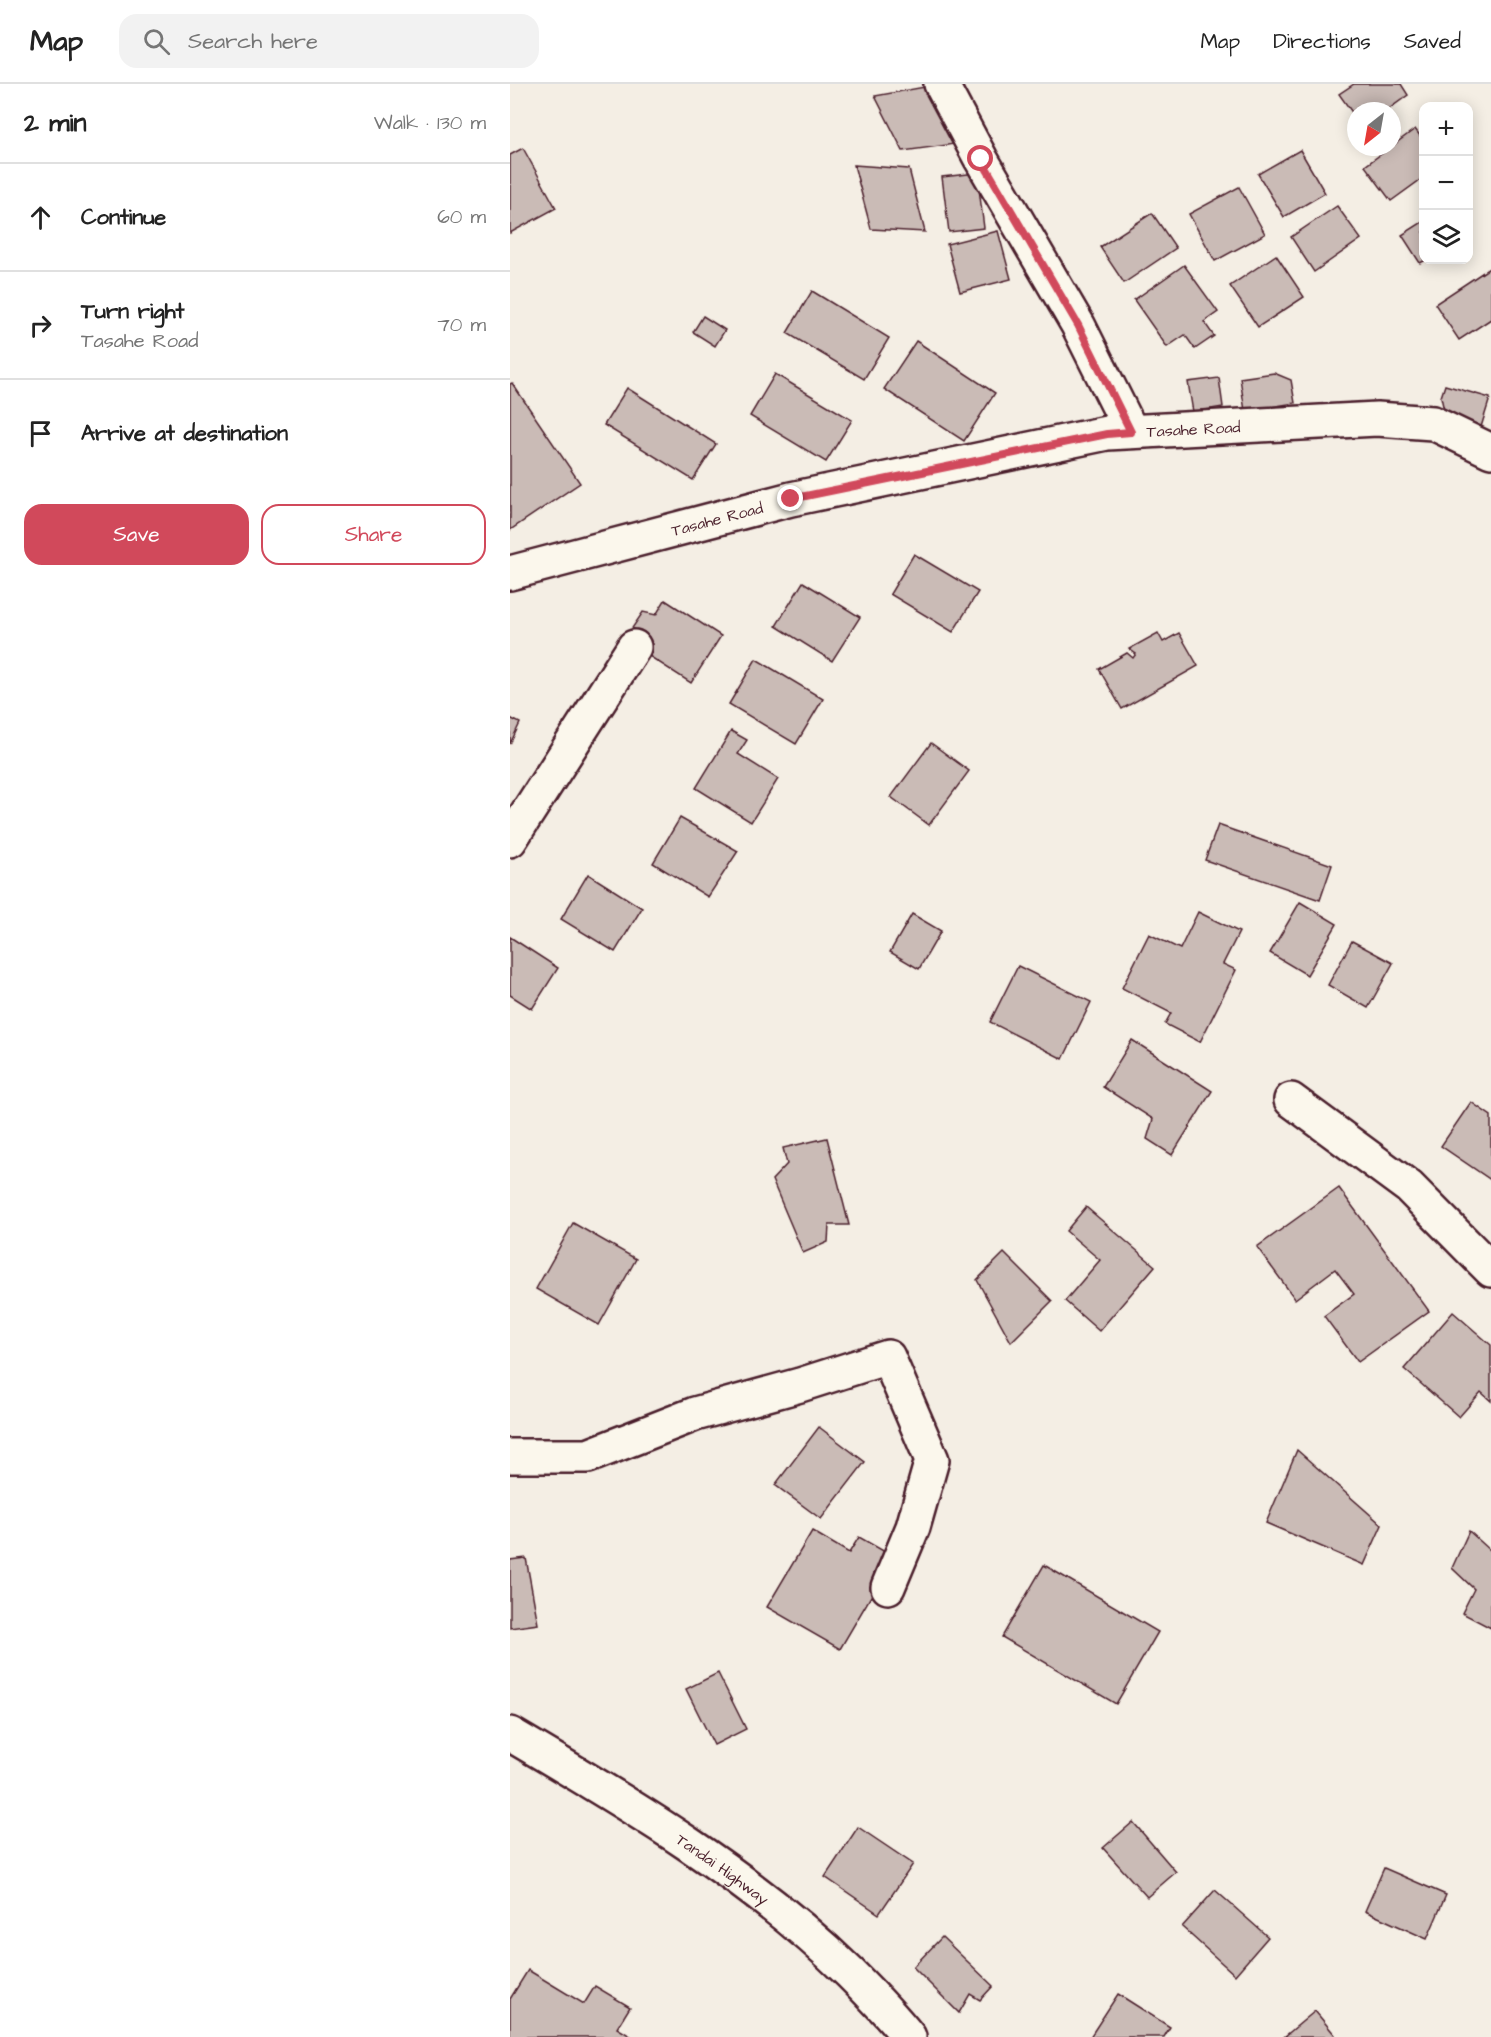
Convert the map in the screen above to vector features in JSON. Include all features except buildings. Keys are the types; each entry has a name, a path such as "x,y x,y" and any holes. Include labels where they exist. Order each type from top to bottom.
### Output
{"street":[{"path":"941,84 981,159 1078,325 1131,432"},
{"name":"Tasahe Road","path":"510,573 791,499 1107,434 1377,419 1433,423 1491,451"},
{"path":"510,840 634,646"},
{"path":"1291,1100 1409,1187 1491,1270"},
{"path":"510,1456 588,1456 695,1414 800,1385 888,1357 932,1460 913,1527 888,1587"},
{"name":"Tandai Highway","path":"510,1734 596,1784 726,1869 816,1940 890,2013 909,2037"}],"route":[{"path":"791,499 1107,434 1131,432 1078,325 981,159"}]}
